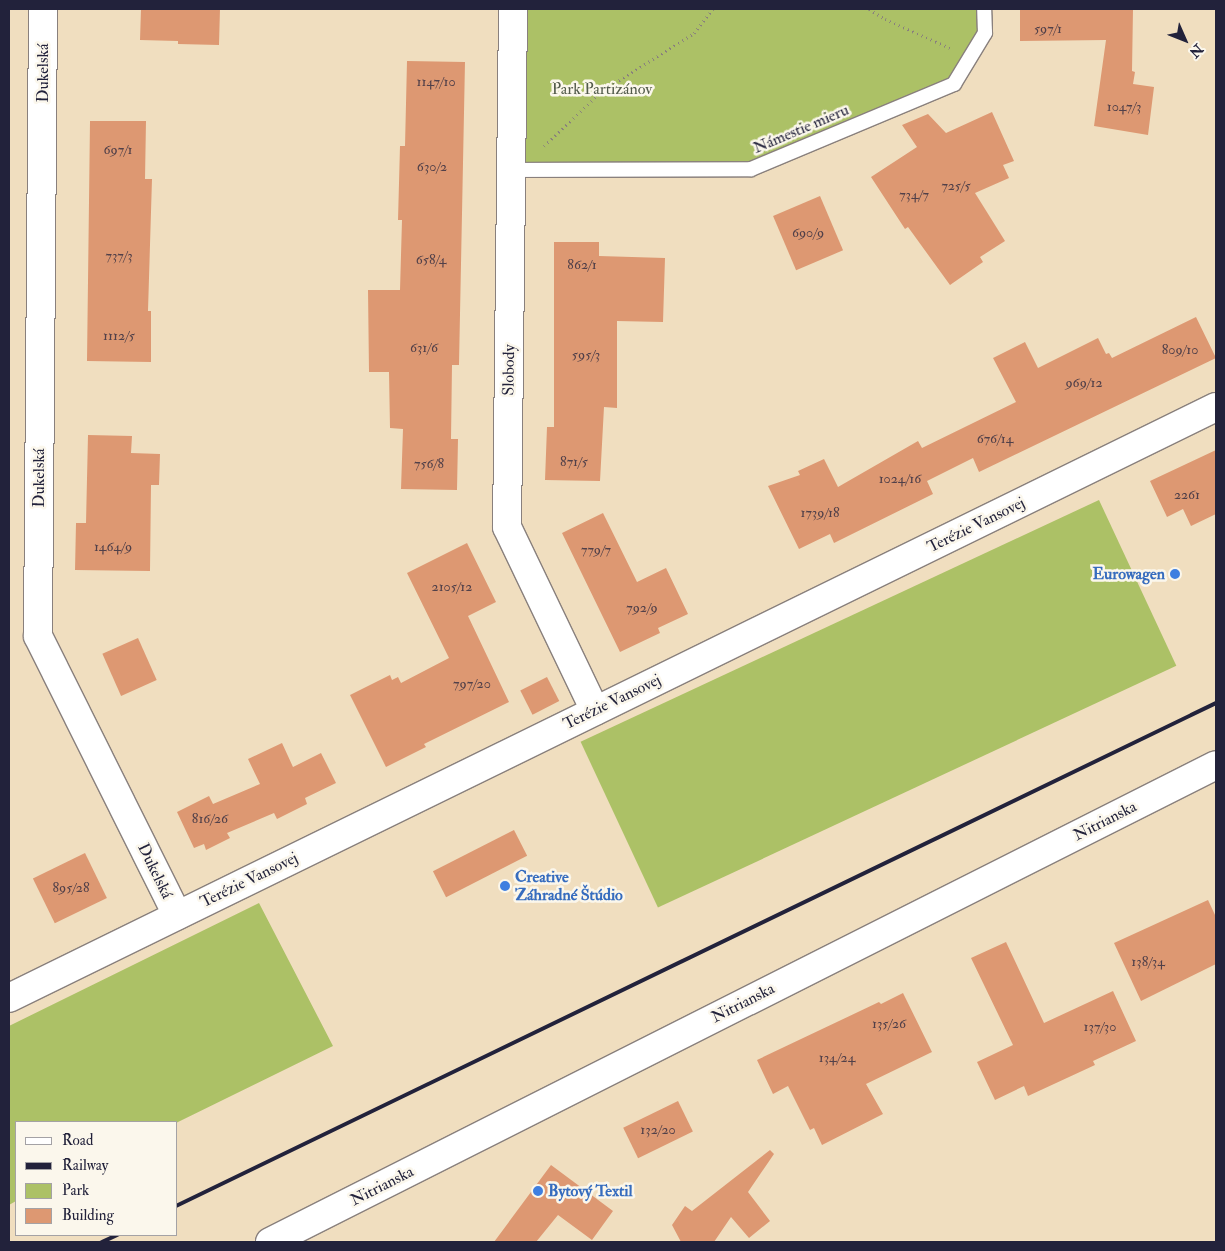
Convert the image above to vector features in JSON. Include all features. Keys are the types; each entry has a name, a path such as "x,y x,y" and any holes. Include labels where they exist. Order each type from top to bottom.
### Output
{"street":[{"name":"Dukelská","path":"43,9 38,636 177,915"},
{"name":"Slobody","path":"513,9 506,527 595,711"},
{"name":"Terézie Vansovej","path":"9,998 1216,407"},
{"name":"Nitrianska","path":"270,1242 1216,765"}],"lane":[{"name":"Námestie mieru","path":"511,170 751,169 954,84 985,33 984,9"}],"path":[{"path":"511,170 543,147 602,91 694,33 713,9"},
{"path":"869,9 885,20 970,56"}],"green space":[{"name":"Park Partizánov","path":"513,9 984,9 985,33 954,84 751,169 511,170"},
{"path":"1099,500 1176,666 658,908 581,742"},
{"path":"259,903 333,1046 178,1122 15,1121 15,1202 9,1205 9,1026"}],"building":[{"path":"141,9 220,9 219,45 178,44 178,41 140,40"},
{"path":"1020,9 1133,9 1132,71 1135,72 1133,84 1154,87 1148,135 1094,126 1106,40 1020,41"},
{"path":"407,61 465,62 459,365 452,365 451,439 458,439 457,490 401,489 403,429 390,428 389,372 369,372 368,290 400,290 402,220 398,220 400,146 405,146"},
{"path":"992,112 1014,161 1003,165 1009,178 975,193 1005,241 980,257 983,262 950,285 908,227 905,229 871,177 917,147 902,125 928,114 946,133"},
{"path":"90,121 146,121 145,179 152,179 148,311 151,311 151,362 87,361"},
{"path":"820,196 843,250 796,270 773,216"},
{"path":"554,242 599,242 599,256 665,258 663,322 617,321 617,408 604,407 600,481 545,480 547,427 554,427"},
{"path":"1196,317 1216,358 979,472 973,458 927,481 933,494 834,543 830,534 799,549 768,486 800,475 798,471 824,459 838,487 918,441 922,448 1016,402 993,358 1025,342 1038,368 1098,338 1106,354 1109,353 1112,358"},
{"path":"88,435 132,436 131,453 160,454 159,485 151,485 150,571 75,570 76,523 86,523"},
{"path":"1216,450 1216,514 1191,526 1183,509 1167,517 1150,481"},
{"path":"603,513 637,582 666,568 688,614 658,628 660,633 620,652 562,533"},
{"path":"467,543 496,602 468,616 509,702 424,744 426,747 386,767 350,695 390,675 392,680 398,677 401,683 449,658 407,573"},
{"path":"138,638 157,680 121,696 102,654"},
{"path":"547,677 559,701 533,715 520,691"},
{"path":"282,743 293,767 321,753 336,783 305,798 307,804 277,819 274,813 227,833 230,838 206,850 204,844 194,848 177,812 209,796 213,804 260,784 248,759"},
{"path":"514,830 527,856 446,897 433,871"},
{"path":"85,853 107,898 55,923 33,878"},
{"path":"1208,900 1216,917 1216,964 1141,1001 1114,943"},
{"path":"1006,942 1044,1023 1113,991 1136,1041 1093,1061 1095,1065 1028,1096 1024,1086 995,1100 977,1062 1013,1045 971,958"},
{"path":"903,993 932,1052 866,1084 883,1114 822,1145 814,1128 810,1130 788,1086 773,1094 757,1060 879,1002 881,1004"},
{"path":"678,1101 693,1132 638,1158 623,1128"},
{"path":"770,1150 774,1154 748,1192 770,1221 749,1238 731,1217 714,1242 681,1242 672,1225 685,1206 692,1211"},
{"path":"551,1165 613,1211 592,1240 558,1215 536,1242 494,1242"}],"railway":[{"path":"178,1205 1216,703"},
{"path":"102,1242 115,1236"}],"place":[{"name":"Eurowagen","path":"1175,574"},
{"name":"Creative Záhradné Štúdio","path":"505,886"},
{"name":"Bytový Textil","path":"538,1191"}]}
